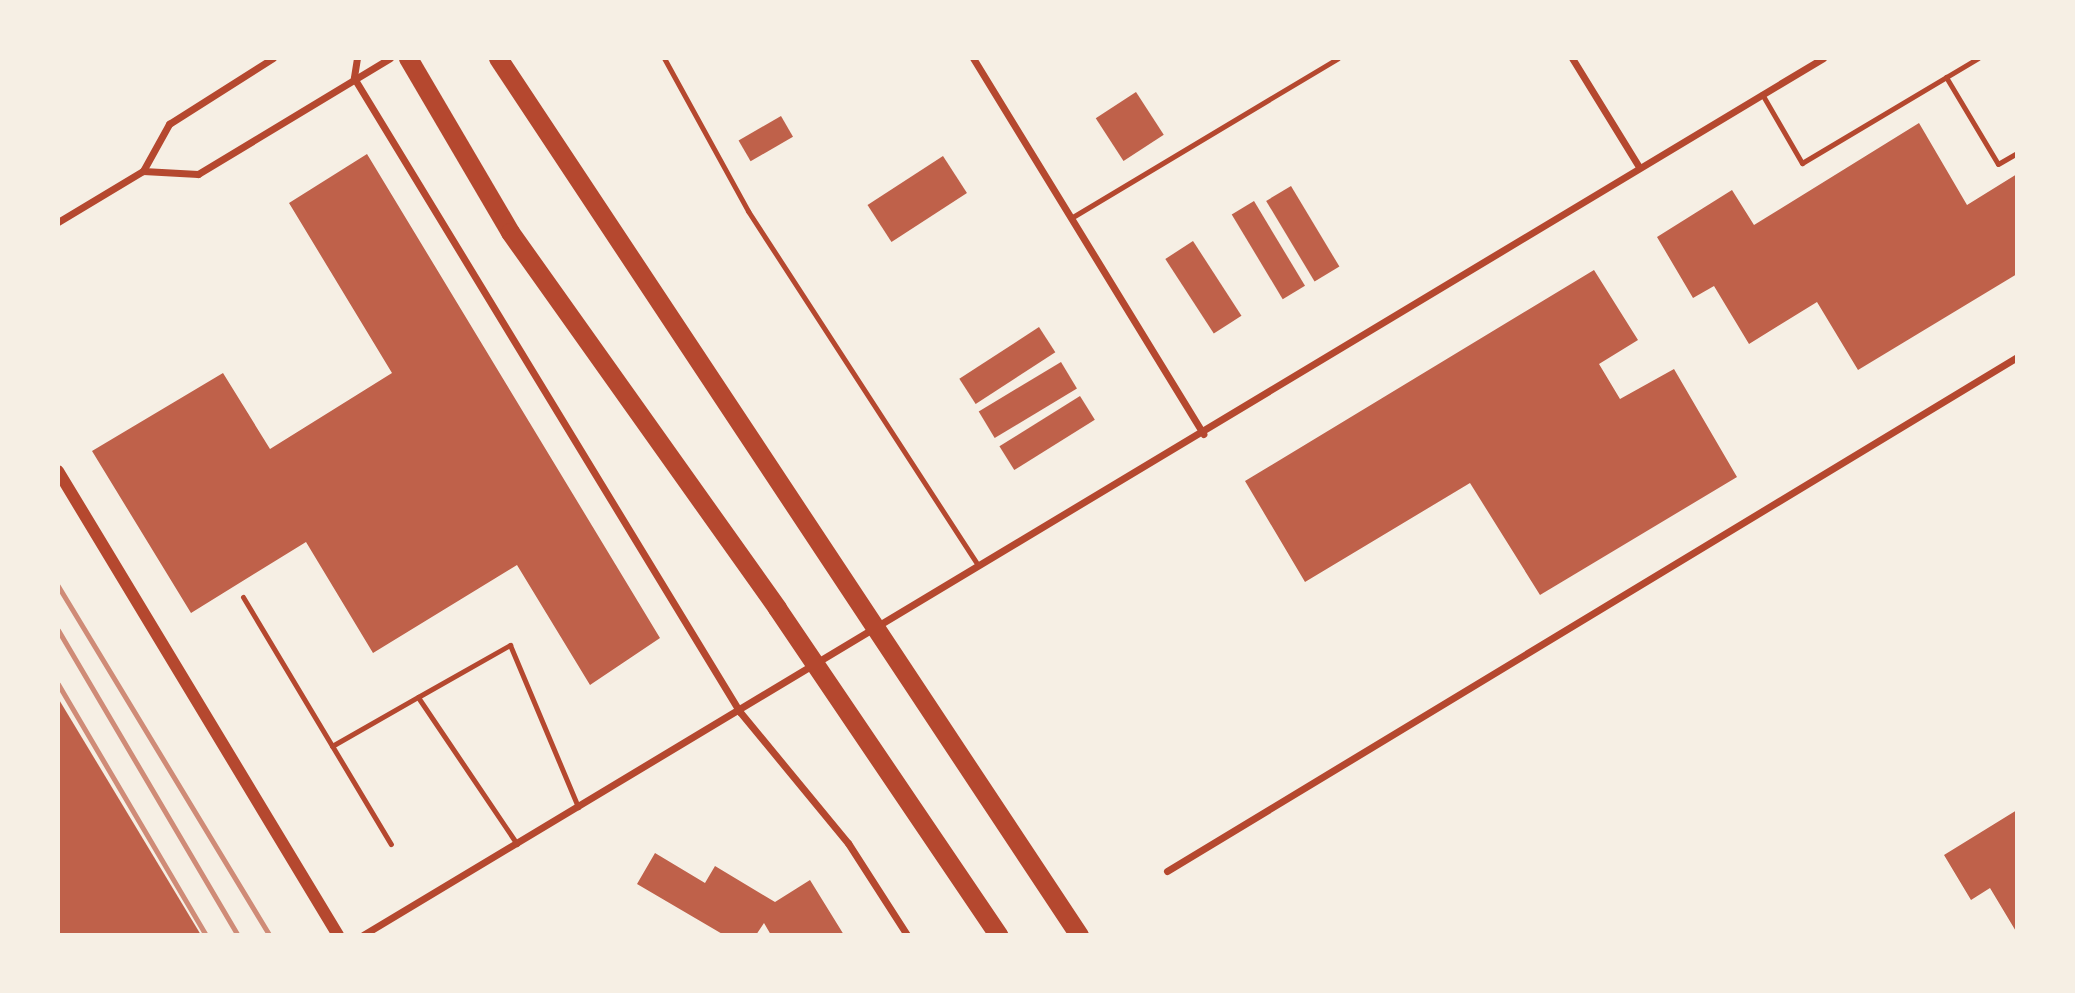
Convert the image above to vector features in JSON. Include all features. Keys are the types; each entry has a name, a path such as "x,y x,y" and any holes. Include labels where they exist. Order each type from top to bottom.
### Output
{"highway":[{"path":"408,58 510,232 777,608 998,935"},
{"path":"498,58 1079,935"}],"street":[{"path":"58,222 143,171 169,124 273,58"},
{"path":"357,58 354,78 740,712 848,843 907,935"},
{"path":"143,171 198,174 390,58"},
{"path":"974,58 1203,434"},
{"path":"1573,58 1639,167"},
{"path":"363,935 740,712 978,565 1203,434 1639,167 1823,58"},
{"path":"1167,871 2017,357"},
{"path":"58,471 338,935"}],"lane":[{"path":"664,58 748,211 978,565"},
{"path":"1071,218 1338,58"},
{"path":"1762,94 1802,163 1978,58"},
{"path":"1946,77 1998,164 2017,153"},
{"path":"243,597 391,844"},
{"path":"332,746 510,645 578,808"},
{"path":"418,697 517,844"}],"building":[{"path":"1136,92 1164,135 1124,161 1096,118"},
{"path":"781,116 793,137 751,161 739,140"},
{"path":"1919,123 1967,205 2017,174 2017,274 1858,370 1817,302 1749,344 1714,286 1693,298 1657,237 1732,190 1754,225"},
{"path":"367,154 660,638 590,685 517,565 373,653 306,542 191,613 92,451 223,373 270,449 392,373 289,203"},
{"path":"943,156 967,193 891,242 868,205"},
{"path":"1291,186 1339,267 1315,282 1266,201"},
{"path":"1254,201 1305,286 1283,299 1232,214"},
{"path":"1193,241 1241,316 1214,334 1165,259"},
{"path":"1594,270 1638,340 1599,364 1620,399 1674,369 1737,477 1540,595 1470,483 1305,582 1245,481"},
{"path":"1039,327 1055,352 976,404 959,379"},
{"path":"1061,362 1077,389 995,438 979,411"},
{"path":"1080,396 1095,420 1014,470 999,446"},
{"path":"58,698 201,935 58,935"},
{"path":"2017,810 2017,933 1990,888 1971,900 1944,855"},
{"path":"655,853 705,883 715,866 775,902 810,880 844,935 771,935 764,923 756,935 724,935 637,884"}],"railway":[{"path":"58,586 269,935"},
{"path":"58,630 238,935"},
{"path":"58,684 206,935"}]}
